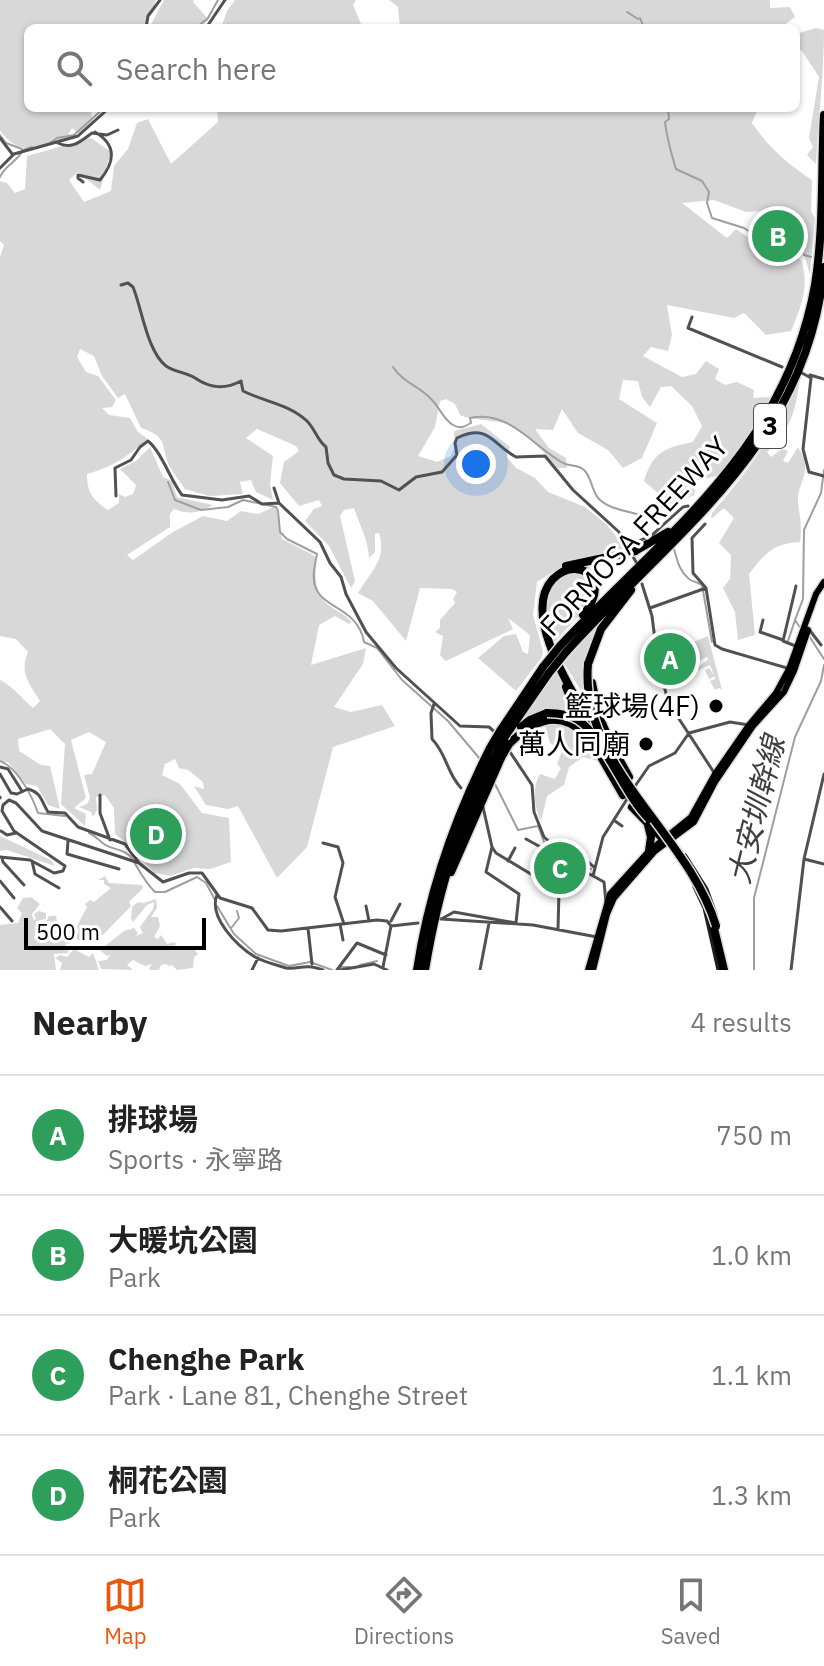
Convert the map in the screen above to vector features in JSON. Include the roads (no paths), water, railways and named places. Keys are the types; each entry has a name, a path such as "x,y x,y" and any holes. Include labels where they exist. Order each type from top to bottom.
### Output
{"highway":[{"name":"FORMOSA FREEWAY","path":"417,970 425,924 460,811 546,670 723,479 781,390 803,332 818,260 824,115"},
{"name":"FORMOSA FREEWAY","path":"563,649 661,557 745,463 781,406 801,365 817,309 824,267"},
{"path":"667,536 630,550 567,565 546,584 538,605 539,628 612,763 653,824 696,879 709,910 723,970"},
{"path":"649,851 653,824 597,727 588,701 588,664 597,637 610,617 661,557"},
{"path":"563,649 595,594 592,577 582,570 569,569 558,575 548,586 542,602 546,635 578,717 594,746"},
{"path":"609,739 599,716 592,678 596,646 610,617"},
{"path":"562,672 597,717 629,777 632,807 653,824"},
{"path":"425,970 434,918 496,753 505,737 522,725 547,713 572,717 585,726 630,799 668,839"},
{"path":"505,737 550,719 574,724 668,839"},
{"path":"709,910 723,970"}],"main road":[{"path":"715,778 753,726 784,692 824,582"},
{"path":"605,912 655,851 691,817 749,725 792,670"},
{"path":"590,970 606,903 613,890 649,851 668,839"}],"street":[{"path":"147,24 148,16 160,0"},
{"path":"209,24 225,0"},
{"path":"0,168 13,154 78,136 105,112"},
{"path":"58,143 63,146 79,143 95,132 107,135 118,130"},
{"path":"83,182 78,175 100,180 109,165 111,147 107,139 95,132"},
{"path":"0,138 13,154"},
{"path":"121,285 128,283 133,287 150,342 164,364 212,387 241,381 243,391 279,403 298,414 311,425 319,441 326,447 328,463 338,477 381,481 399,490 416,477 447,469 457,455 457,438 475,432 484,434 491,436 516,457 545,456 573,490 619,532 636,562"},
{"path":"692,317 688,328 782,367"},
{"path":"802,373 824,379"},
{"path":"810,375 803,449 809,472 823,476"},
{"path":"116,496 114,470 117,465 131,460 148,441 155,447 160,462 173,476 182,495 222,500 249,496 262,504 279,503"},
{"path":"274,488 279,503 320,542 341,577 346,594 366,632 396,668 434,706 460,726 493,729 532,785 534,812 544,837 571,861 606,885 606,903"},
{"path":"630,550 688,506"},
{"path":"705,524 692,538 693,573 706,588 717,647 792,670"},
{"path":"642,584 650,608 668,702 715,778"},
{"path":"783,640 796,586"},
{"path":"650,608 706,588"},
{"path":"763,620 760,632 799,648"},
{"path":"806,630 821,645"},
{"path":"434,706 432,739 445,753 450,775 461,788"},
{"path":"593,876 603,837 642,774 657,761 677,751 689,733 723,723 749,725"},
{"path":"0,767 8,769 22,791"},
{"path":"0,774 11,793 28,789 36,791 48,812 65,813 78,827 125,844 138,863 164,883 189,873 202,873 216,899 220,920 231,936 258,958 291,969 311,964 323,970"},
{"path":"791,970 804,859 824,774"},
{"path":"100,795 100,813 110,840"},
{"path":"1,857 32,861 54,873 64,868 62,862 16,833 2,814 3,805 9,800 16,803 42,831 138,863"},
{"path":"483,807 492,847 486,872 519,894 516,923"},
{"path":"615,821 622,826"},
{"path":"1,831 7,835 16,833"},
{"path":"526,839 571,861 586,860 595,868"},
{"path":"668,839 709,896 723,970"},
{"path":"68,841 67,854 119,869"},
{"path":"323,843 338,847 343,863 335,897 343,940"},
{"path":"492,847 508,861 559,891"},
{"path":"508,861 515,848"},
{"path":"1,857 24,885"},
{"path":"804,859 824,864"},
{"path":"32,861 35,874 59,888"},
{"path":"558,929 560,880 571,861"},
{"path":"0,881 14,898"},
{"path":"216,899 252,908 268,930 377,920 391,924 418,923"},
{"path":"338,969 374,964 385,969 391,924 400,904"},
{"path":"366,906 369,921"},
{"path":"0,907 12,921"},
{"path":"490,920 460,913 450,918 516,923 599,938"},
{"path":"480,970 490,920"},
{"path":"308,928 311,964"},
{"path":"338,969 357,943 386,955"},
{"path":"252,970 258,958"}],"waterway":[{"path":"201,24 218,0"},
{"path":"627,12 638,19"},
{"path":"640,18 642,24"},
{"path":"50,143 57,138 74,135 100,112"},
{"path":"668,112 669,119 665,122 676,169 702,181 709,192 707,203 712,218 744,228 761,239"},
{"path":"0,135 6,143 22,149"},
{"path":"0,177 23,150 32,147"},
{"path":"804,255 811,257"},
{"path":"393,367 427,395 453,425 464,426 471,423 470,418 484,417 508,424 563,463 583,469 597,496 606,504 648,518 661,527"},
{"name":"大安圳幹線","path":"801,629 795,620 803,599 804,530 821,493 824,470"},
{"path":"168,482 175,500 201,510 228,507 243,500 276,507 280,532 287,539 317,554 314,578 319,594 355,622 364,642 377,648 402,680 448,721 480,759"},
{"path":"673,546 682,572 702,585 712,642"},
{"path":"788,641 795,620"},
{"name":"大安圳幹線","path":"809,636 824,659"},
{"name":"大安圳幹線","path":"754,970 754,898 795,737 821,681 824,665"},
{"path":"0,761 18,776 38,813 65,816"},
{"path":"495,784 518,830 538,826 544,842 557,852"},
{"path":"89,833 130,856 155,892 165,892 197,877 206,883 215,900"},
{"path":"575,862 591,869"},
{"path":"217,906 234,934 256,954 289,966 310,962 332,970"},
{"path":"232,927 239,918 237,911"},
{"path":"360,965 377,961"},
{"path":"341,967 350,967"}],"place":[{"name":"大暖坑公園","path":"778,236"},
{"name":"排球場","path":"670,659"},
{"name":"籃球場(4F)","path":"716,706"},
{"name":"萬人同廟","path":"646,744"},
{"name":"桐花公園","path":"156,834"},
{"name":"Chenghe Park","path":"560,868"}]}
